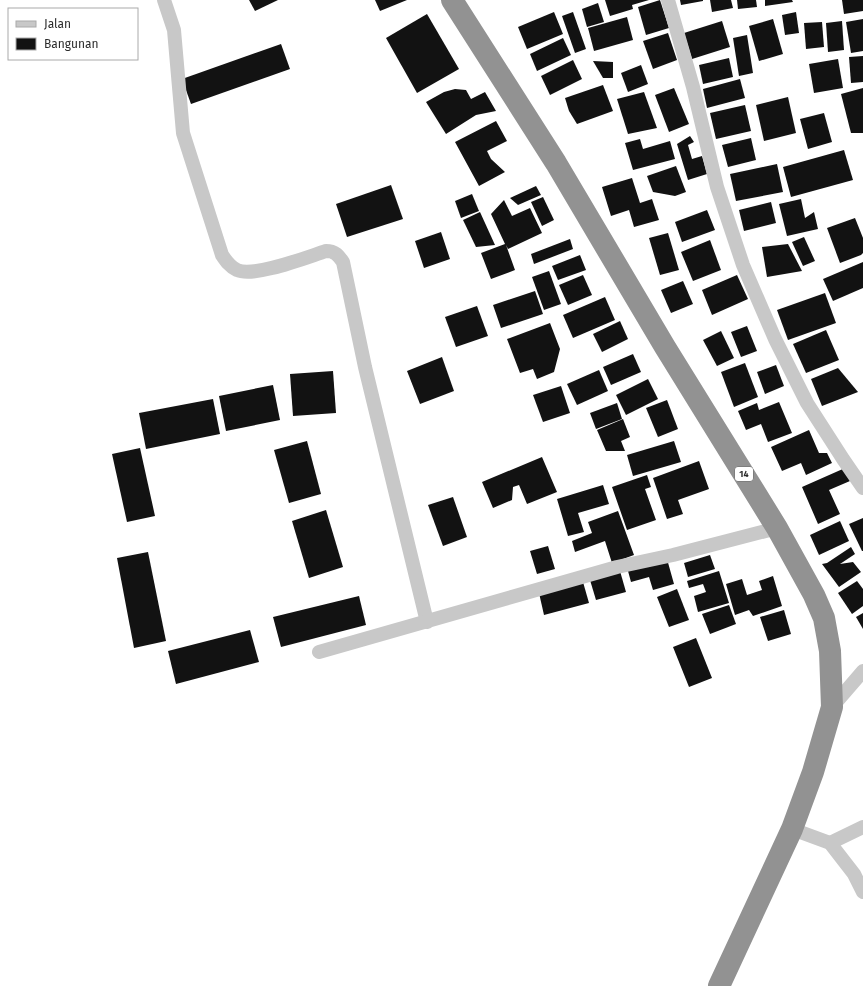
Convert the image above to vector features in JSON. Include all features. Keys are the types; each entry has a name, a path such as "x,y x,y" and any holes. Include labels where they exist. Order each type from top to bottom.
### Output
{"highway":[{"name":"14","path":"452,0 556,164 665,347 777,528 814,595 824,618 830,651 832,707 813,772 792,829 718,986"}],"street":[{"path":"164,0 174,30 183,133 222,255 228,264 237,271 261,271 326,251 333,251 339,255 343,262 365,367 426,622"},
{"path":"668,0 693,87 717,187 743,265 775,339 807,403 863,488"},
{"path":"319,652 617,567 673,555 777,528"},
{"path":"832,707 863,671"},
{"path":"830,843 863,827"},
{"path":"792,829 830,843 854,874 863,892"}],"building":[{"path":"249,0 278,0 255,11"},
{"path":"375,0 407,0 380,11"},
{"path":"605,0 649,0 632,5 633,9 610,16"},
{"path":"660,0 669,28 646,35 638,7"},
{"path":"680,0 703,0 703,1 681,5"},
{"path":"710,0 731,0 733,8 712,12"},
{"path":"737,0 756,0 757,7 738,9"},
{"path":"765,0 792,0 793,2 765,6"},
{"path":"842,0 863,0 863,11 844,14"},
{"path":"598,3 604,22 587,27 582,9"},
{"path":"554,12 563,34 527,49 518,27"},
{"path":"573,12 586,49 575,53 562,16"},
{"path":"796,12 799,33 785,35 782,15"},
{"path":"427,14 459,69 417,93 386,38"},
{"path":"627,17 633,40 594,51 588,28"},
{"path":"773,19 783,54 759,61 749,26"},
{"path":"863,19 863,51 851,53 846,22"},
{"path":"722,21 730,47 692,59 684,33"},
{"path":"842,21 844,50 828,52 826,23"},
{"path":"822,22 824,47 806,49 804,23"},
{"path":"668,33 677,60 653,69 643,41"},
{"path":"747,35 753,73 739,76 733,38"},
{"path":"563,38 571,55 537,71 530,54"},
{"path":"281,44 290,69 191,104 182,79"},
{"path":"863,56 863,82 851,83 849,57"},
{"path":"729,58 733,77 703,84 699,65"},
{"path":"838,59 843,88 814,93 809,64"},
{"path":"573,60 582,79 550,95 541,76"},
{"path":"593,61 613,62 613,78 603,78"},
{"path":"641,65 648,84 628,92 621,73"},
{"path":"740,79 745,98 707,108 703,89"},
{"path":"603,85 613,111 577,124 569,111 565,98"},
{"path":"674,88 689,124 669,132 655,95"},
{"path":"863,88 863,133 851,133 841,94"},
{"path":"455,89 466,90 471,99 485,92 496,111 476,115 446,134 426,102 444,92"},
{"path":"644,92 657,128 628,134 617,99"},
{"path":"788,97 796,133 764,141 756,105"},
{"path":"745,105 751,131 716,139 710,113"},
{"path":"824,113 832,142 808,149 800,119"},
{"path":"496,121 507,141 487,151 491,159 505,172 479,186 455,142"},
{"path":"690,136 694,142 688,145 692,159 702,156 707,174 688,180 677,144"},
{"path":"751,138 756,160 728,167 722,145"},
{"path":"640,139 643,149 670,141 675,159 633,170 625,143"},
{"path":"844,150 853,180 791,197 783,167"},
{"path":"777,164 783,192 736,201 730,174"},
{"path":"676,166 686,192 675,196 653,192 647,176"},
{"path":"632,178 640,203 652,199 659,220 634,227 629,210 611,216 602,187"},
{"path":"391,185 403,219 347,237 336,204"},
{"path":"536,186 541,195 518,205 510,198"},
{"path":"472,194 479,211 461,218 455,201"},
{"path":"543,197 554,220 542,226 531,202"},
{"path":"801,199 805,218 814,212 818,229 787,236 779,204"},
{"path":"504,200 512,216 530,208 542,233 508,249 506,245 515,270 491,279 481,253 505,244 491,214"},
{"path":"771,202 776,223 744,231 739,210"},
{"path":"707,210 715,230 682,242 675,222"},
{"path":"480,212 495,245 476,247 463,220"},
{"path":"855,218 863,238 863,253 840,263 827,228"},
{"path":"441,232 450,259 424,268 415,241"},
{"path":"668,233 679,270 660,275 649,238"},
{"path":"804,237 815,261 803,266 792,242"},
{"path":"570,239 573,249 534,264 531,254"},
{"path":"710,240 721,270 693,281 681,252"},
{"path":"788,244 802,271 767,277 762,247"},
{"path":"580,255 586,270 558,280 552,266"},
{"path":"863,262 863,288 833,301 823,279"},
{"path":"549,271 561,304 544,310 532,277"},
{"path":"583,275 592,295 568,305 559,285"},
{"path":"737,275 748,299 712,315 702,290"},
{"path":"683,281 693,304 671,313 661,290"},
{"path":"535,291 543,314 501,328 493,305"},
{"path":"825,293 836,323 788,340 777,310"},
{"path":"605,297 615,320 573,338 563,315"},
{"path":"477,306 488,336 456,347 445,317"},
{"path":"620,321 628,339 602,352 593,334"},
{"path":"550,323 560,349 554,372 537,379 533,369 520,373 507,339"},
{"path":"747,326 757,351 741,357 731,332"},
{"path":"826,330 839,360 806,373 793,344"},
{"path":"721,331 734,358 717,366 703,340"},
{"path":"633,354 641,372 611,385 603,367"},
{"path":"442,357 454,391 420,404 407,371"},
{"path":"745,363 758,397 734,407 721,372"},
{"path":"776,365 784,386 765,394 757,372"},
{"path":"838,368 858,392 822,406 811,379"},
{"path":"599,370 608,391 577,405 567,384"},
{"path":"333,371 336,413 293,416 290,374"},
{"path":"648,379 658,399 626,415 616,395"},
{"path":"273,385 280,420 226,431 219,396"},
{"path":"561,386 570,413 543,422 533,395"},
{"path":"213,399 220,434 146,449 139,413"},
{"path":"667,400 678,429 658,437 646,408"},
{"path":"779,402 792,433 768,442 761,424 746,430 738,411 757,403 759,410"},
{"path":"617,403 622,419 596,429 590,413"},
{"path":"623,419 630,437 621,441 625,451 606,451 597,430"},
{"path":"809,430 819,453 827,453 832,463 806,475 801,463 782,471 771,447"},
{"path":"307,441 321,494 289,503 274,450"},
{"path":"674,441 681,462 633,476 627,455"},
{"path":"140,448 155,516 127,522 112,454"},
{"path":"542,457 557,492 527,504 519,485 513,487 512,500 493,508 482,482"},
{"path":"699,461 709,489 678,500 683,514 667,519 653,478"},
{"path":"845,468 850,481 829,490 840,514 818,524 802,487"},
{"path":"647,475 651,487 645,489 656,520 627,530 612,487"},
{"path":"603,485 609,504 578,513 584,532 568,536 557,499"},
{"path":"453,497 467,537 443,546 428,505"},
{"path":"326,510 343,567 309,578 292,521"},
{"path":"618,511 634,555 612,563 605,541 575,552 572,541 592,533 588,522"},
{"path":"863,518 863,551 862,551 849,524"},
{"path":"840,521 849,541 819,555 810,535"},
{"path":"548,546 555,569 537,574 530,551"},
{"path":"851,547 855,554 840,564 853,562 861,572 839,587 822,564 827,563"},
{"path":"148,552 166,641 134,648 117,558"},
{"path":"710,555 715,569 688,577 684,563"},
{"path":"667,559 674,584 653,590 649,577 631,582 628,571"},
{"path":"620,571 626,592 596,600 590,580"},
{"path":"719,571 729,603 698,612 694,596 706,592 703,584 689,588 687,581"},
{"path":"773,576 782,606 753,616 749,610 735,615 726,584 742,579 747,595 762,590 759,581"},
{"path":"857,581 863,589 863,606 852,614 838,593"},
{"path":"583,582 589,603 544,615 539,593"},
{"path":"677,589 689,620 669,627 657,597"},
{"path":"359,596 366,625 281,647 273,617"},
{"path":"729,605 736,624 710,634 702,614"},
{"path":"784,610 791,634 768,641 760,617"},
{"path":"863,613 863,629 856,617"},
{"path":"250,630 259,662 176,684 168,651"},
{"path":"696,638 712,678 689,687 673,647"}]}
